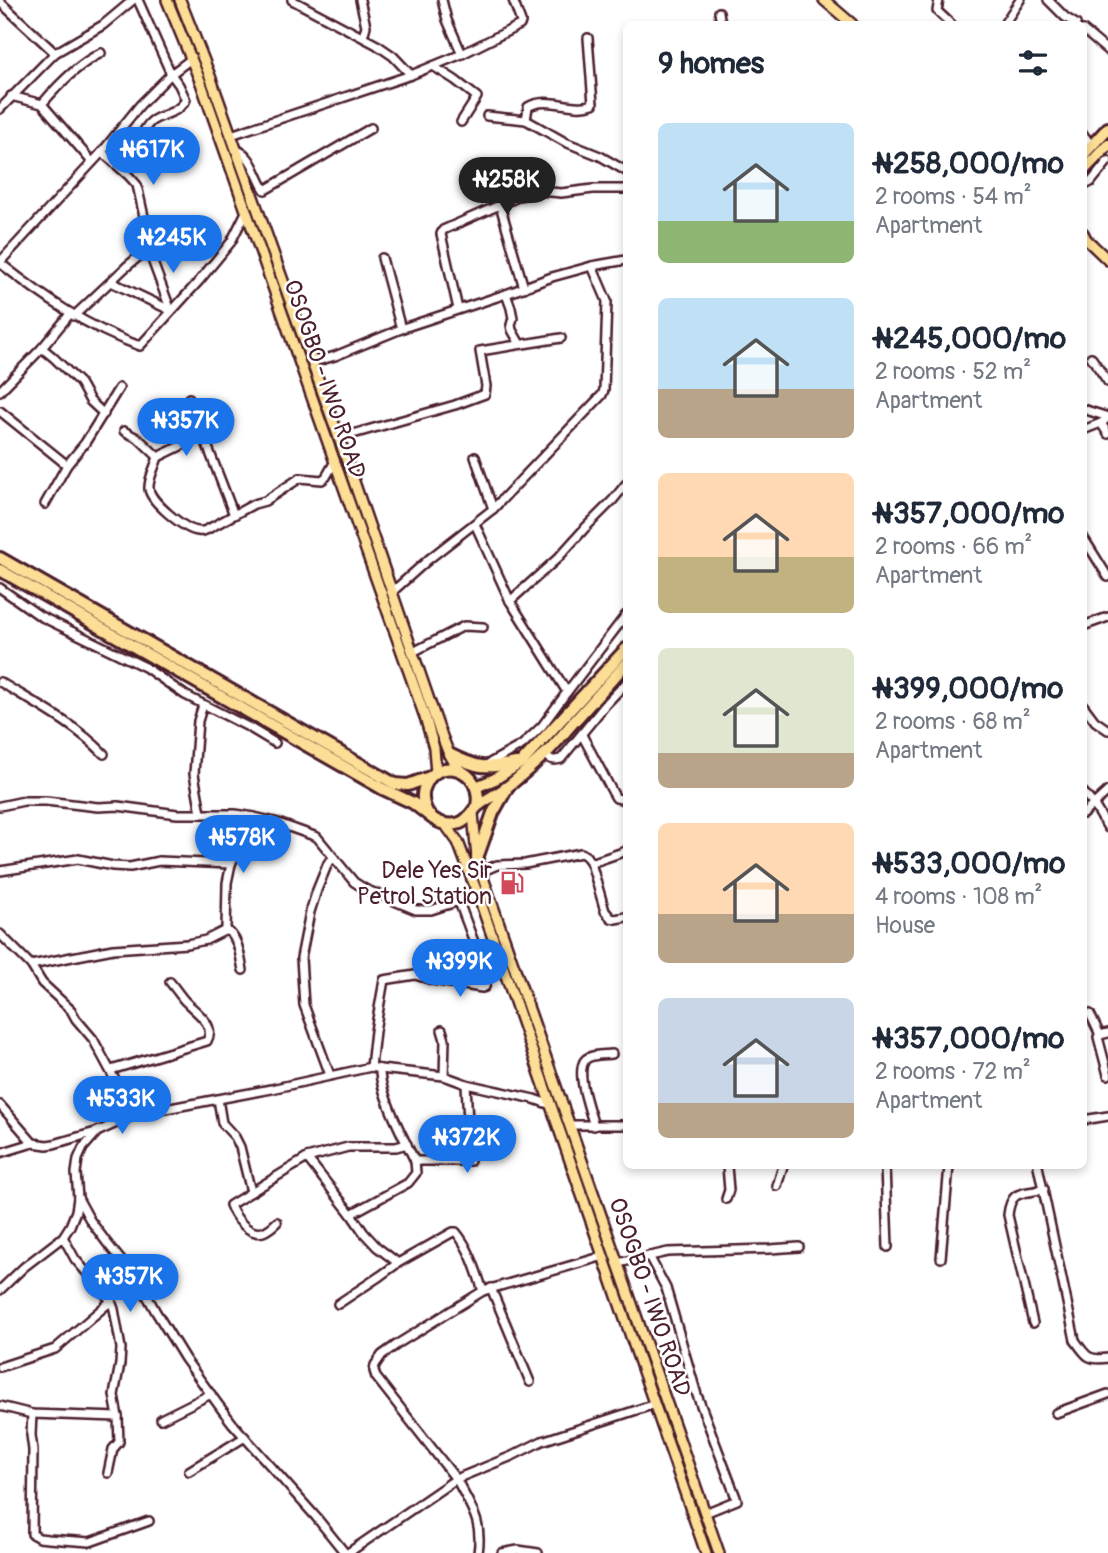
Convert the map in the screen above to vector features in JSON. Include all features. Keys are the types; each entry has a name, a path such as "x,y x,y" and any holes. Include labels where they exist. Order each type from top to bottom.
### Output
{"highway":[{"path":"1087,151 1108,128"},
{"path":"1087,168 1108,145"},
{"path":"0,558 395,784 408,785 442,770 459,769 469,776 476,787 478,799 475,810"},
{"path":"0,570 383,789 414,803 445,824 453,825 468,819 475,810 545,754 623,667"},
{"path":"476,787 522,762 623,652"},
{"path":"449,754 482,767 522,762"},
{"path":"431,817 423,802 423,793 425,785 433,775"},
{"path":"477,858 493,813 507,787"}],"main road":[{"name":"OSOGBO - IWO ROAD","path":"167,0 191,59 426,720 434,748 433,775"},
{"name":"OSOGBO - IWO ROAD","path":"180,0 237,150 449,754 459,769"},
{"path":"824,0 848,21"},
{"path":"1087,240 1108,260"},
{"name":"OSOGBO - IWO ROAD","path":"475,810 477,858 481,872 719,1553"},
{"name":"OSOGBO - IWO ROAD","path":"445,824 458,842 491,930 706,1553"}],"street":[{"path":"0,109 6,98 55,53 103,25 135,0 186,100 178,109 155,119 148,126 138,148 139,157"},
{"path":"292,0 363,37 393,56 411,75"},
{"path":"360,0 366,26 363,37"},
{"path":"442,0 447,20 462,54"},
{"path":"231,135 411,75 462,54 520,25 513,0"},
{"path":"939,0 937,11 948,21"},
{"path":"1006,21 1020,0"},
{"path":"1048,0 1071,21"},
{"path":"0,1 55,53"},
{"path":"719,12 720,21"},
{"path":"1087,33 1108,51"},
{"path":"526,120 531,104 593,104 588,38"},
{"path":"42,104 62,82 101,53"},
{"path":"191,59 171,74 140,105 102,152 0,263 29,287 72,315 140,346 231,242 246,212"},
{"path":"433,66 477,97 461,122"},
{"path":"6,98 42,104 92,162"},
{"path":"487,116 526,120 623,169"},
{"path":"237,150 245,153 251,161 265,190 371,128"},
{"path":"1087,139 1092,146"},
{"path":"102,152 137,185 148,249 171,310"},
{"path":"1087,184 1107,164"},
{"path":"458,309 441,232 520,196 541,191 561,193 623,189"},
{"path":"500,205 524,288"},
{"path":"0,391 72,315 148,249"},
{"path":"382,258 401,329"},
{"path":"310,360 335,356 401,329 552,277 623,261"},
{"path":"392,592 493,509 602,395 607,301 592,266"},
{"path":"111,282 171,310"},
{"path":"506,294 513,318 512,330 520,344"},
{"path":"339,438 485,394 480,351 561,338"},
{"path":"42,348 80,383 90,401 104,414"},
{"path":"1091,357 1108,382"},
{"path":"45,504 67,465 85,443 119,388"},
{"path":"189,398 234,515"},
{"path":"0,411 67,465"},
{"path":"1087,411 1106,419"},
{"path":"1087,428 1106,419"},
{"path":"1106,419 1108,434"},
{"path":"124,431 139,439 158,457"},
{"path":"203,435 158,457 149,489 157,503 176,520 188,528 202,532 254,504 265,502 300,478 322,480 334,463"},
{"path":"475,457 493,509"},
{"path":"510,601 558,558 623,488"},
{"path":"475,524 510,601 568,692"},
{"path":"1087,543 1108,577"},
{"path":"0,589 40,615 145,667 185,695 275,743"},
{"path":"1087,625 1108,617"},
{"path":"482,767 522,745 542,726 623,619"},
{"path":"413,652 464,626 483,627"},
{"path":"0,682 52,713 90,740 104,754"},
{"path":"545,754 550,760 561,759 623,686"},
{"path":"197,814 199,799 194,774 198,721 203,705"},
{"path":"1087,710 1108,730"},
{"path":"582,735 612,793 616,798 623,799"},
{"path":"1087,811 1108,791"},
{"path":"1087,797 1108,828"},
{"path":"0,806 24,801 46,801 98,807 118,806 177,814 234,814 254,817 275,821 317,837 359,886 416,909 431,910 478,895"},
{"path":"226,930 227,883 231,864 254,817"},
{"path":"590,863 623,852"},
{"path":"481,872 497,865 525,864 581,853 590,863 608,915 615,919 623,918"},
{"path":"330,1075 304,1005 300,958 317,890 328,863 334,858"},
{"path":"0,871 78,859 130,867 159,861 231,864"},
{"path":"371,1067 384,980 415,975 485,987 486,974 459,902"},
{"path":"31,965 113,948 187,944 206,940 226,930"},
{"path":"226,930 232,933 237,944 243,970"},
{"path":"0,934 31,965 42,983 65,1004 93,1038 134,1115"},
{"path":"111,1070 207,1041 211,1034 204,1020 170,982"},
{"path":"1087,1014 1104,1034 1098,1037 1108,1075"},
{"path":"442,1030 446,1040 444,1076"},
{"path":"594,1126 583,1086 583,1066 590,1056 612,1054"},
{"path":"0,1153 33,1143 54,1144 99,1131 134,1115 371,1067 444,1076 551,1105"},
{"path":"351,1214 408,1183 416,1173 415,1161 386,1094 380,1069"},
{"path":"415,1161 470,1161 466,1084"},
{"path":"218,1099 222,1123 240,1147 251,1192"},
{"path":"0,1105 4,1115 33,1143"},
{"path":"1087,1119 1108,1116"},
{"path":"570,1125 623,1125"},
{"path":"99,1131 83,1148 76,1173 79,1198 90,1220 141,1285 186,1359 211,1394 245,1437 347,1553 457,1479 542,1441 655,1404"},
{"path":"277,1222 264,1231 252,1231 233,1213 230,1205 307,1158 348,1147 397,1147 407,1144"},
{"path":"307,1158 364,1233 398,1263"},
{"path":"726,1199 729,1190 727,1169"},
{"path":"776,1186 782,1169"},
{"path":"885,1169 888,1247"},
{"path":"941,1258 949,1169"},
{"path":"1039,1169 1075,1340 1088,1357 1095,1360 1108,1358"},
{"path":"1033,1323 1008,1215 1011,1199 1015,1195 1044,1189"},
{"path":"0,1290 24,1267 63,1237 71,1226 79,1198"},
{"path":"338,1304 398,1263 456,1232 487,1289 530,1382"},
{"path":"63,1237 75,1259 111,1301 118,1325 121,1348 114,1395 119,1442 113,1449 108,1473"},
{"path":"618,1263 668,1252 799,1247"},
{"path":"649,1255 666,1288 697,1395 737,1500 705,1513"},
{"path":"478,1553 478,1520 457,1479 376,1377 375,1365 382,1355 399,1343 487,1289 604,1256"},
{"path":"0,1367 55,1349 111,1301"},
{"path":"161,1419 211,1394"},
{"path":"1056,1413 1108,1394"},
{"path":"0,1406 32,1414 117,1417"},
{"path":"32,1414 32,1534 39,1538 90,1542 149,1521"},
{"path":"189,1471 245,1437"},
{"path":"90,1542 94,1553"},
{"path":"502,1553 518,1550 538,1553"}],"place":[{"name":"Dele Yes Sir Petrol Station","path":"512,883"}]}
